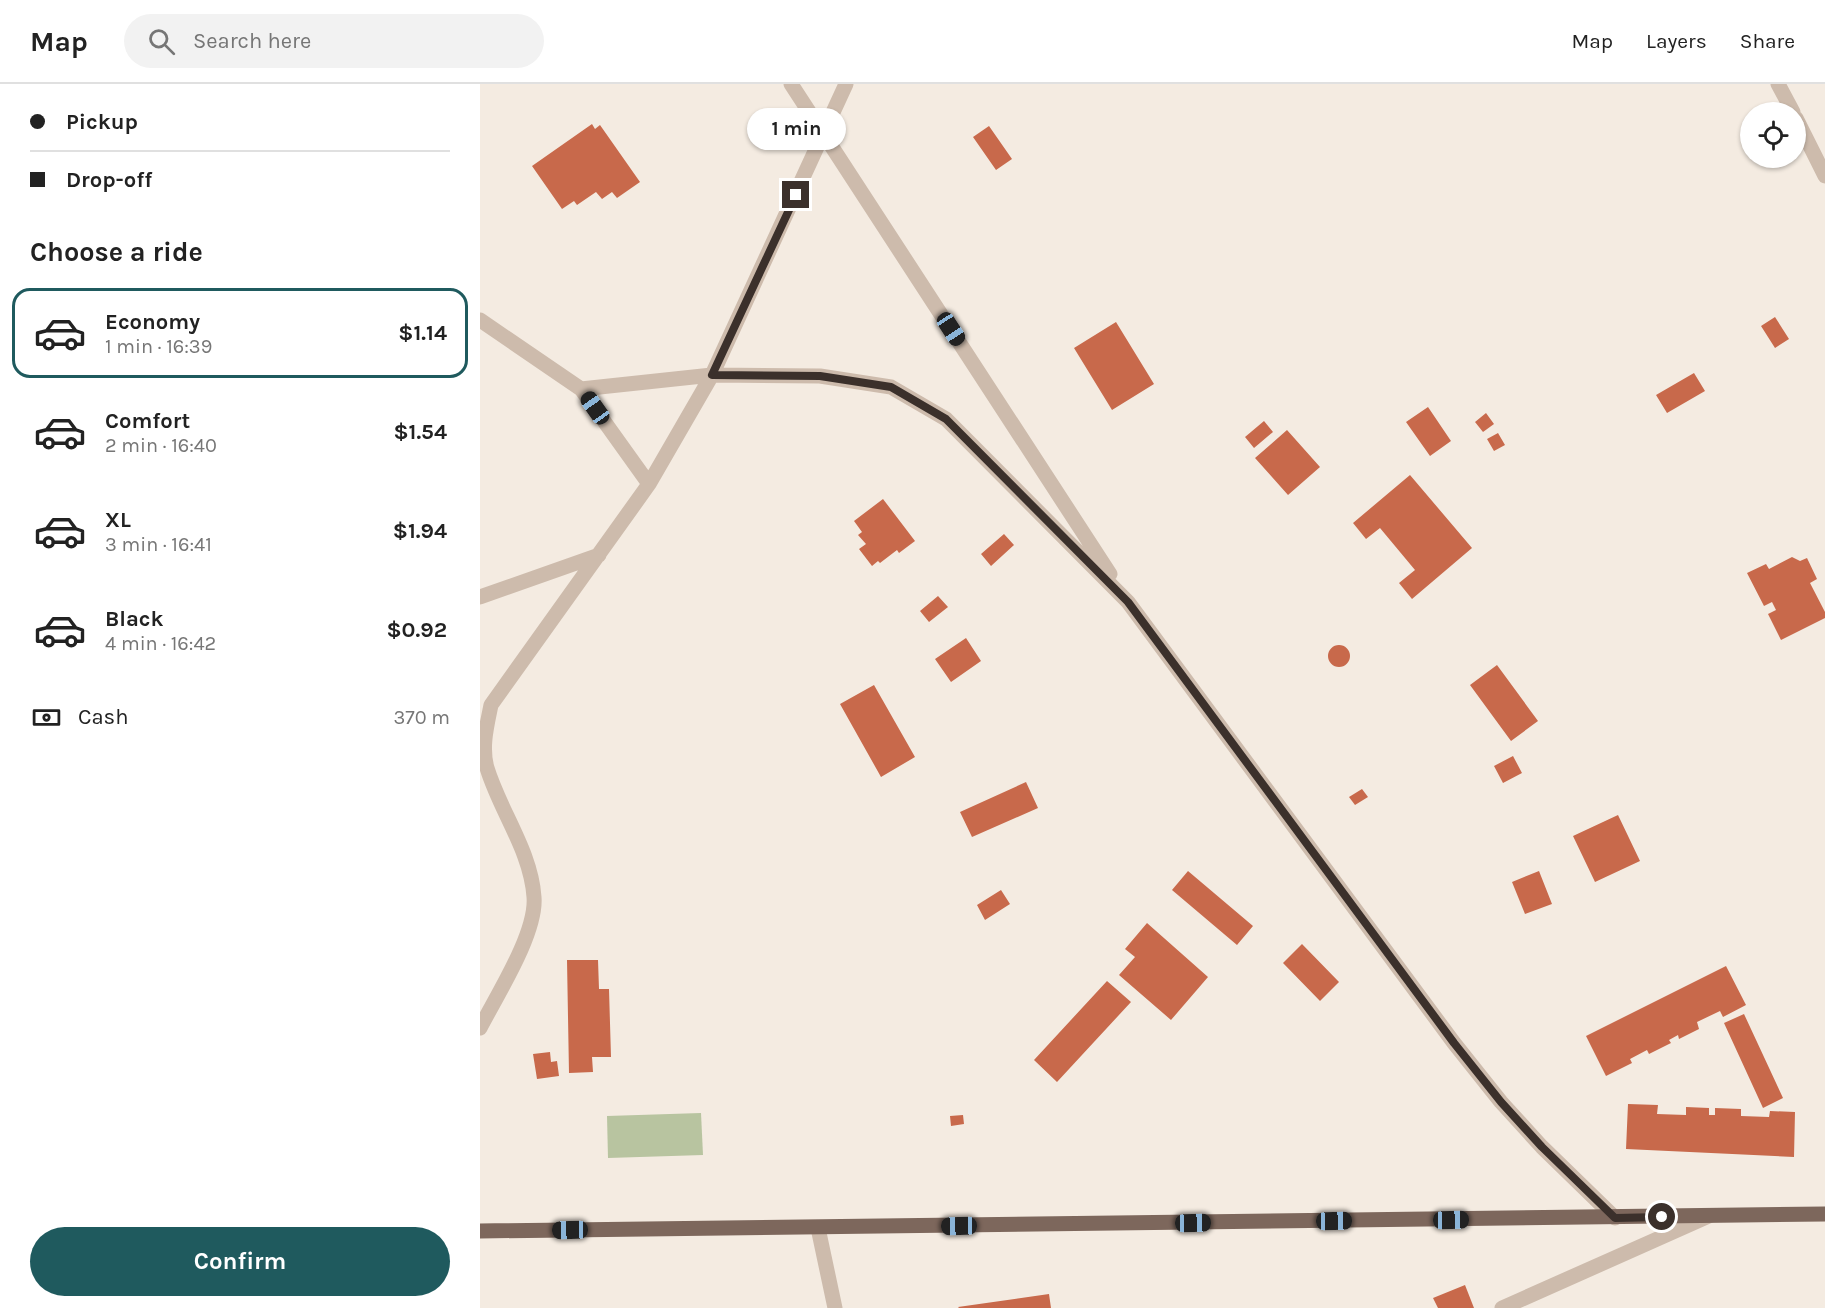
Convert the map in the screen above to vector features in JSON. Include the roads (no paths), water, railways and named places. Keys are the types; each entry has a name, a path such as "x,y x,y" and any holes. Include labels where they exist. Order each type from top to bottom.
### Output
{"main road":[{"path":"480,1231 1825,1214"}],"street":[{"path":"791,84 1128,602 1454,1043 1501,1102 1542,1147 1615,1218"},
{"path":"480,1028 529,933 535,898 527,864 486,767 484,737 491,705 648,484 712,375 846,84"},
{"path":"1778,84 1787,102"},
{"path":"1806,138 1825,176"},
{"path":"480,320 581,389 648,484"},
{"path":"581,389 712,375 820,376 891,387 946,419 1128,602"},
{"path":"480,597 598,555"},
{"path":"1502,1308 1709,1216"},
{"path":"818,1228 835,1308"}]}
